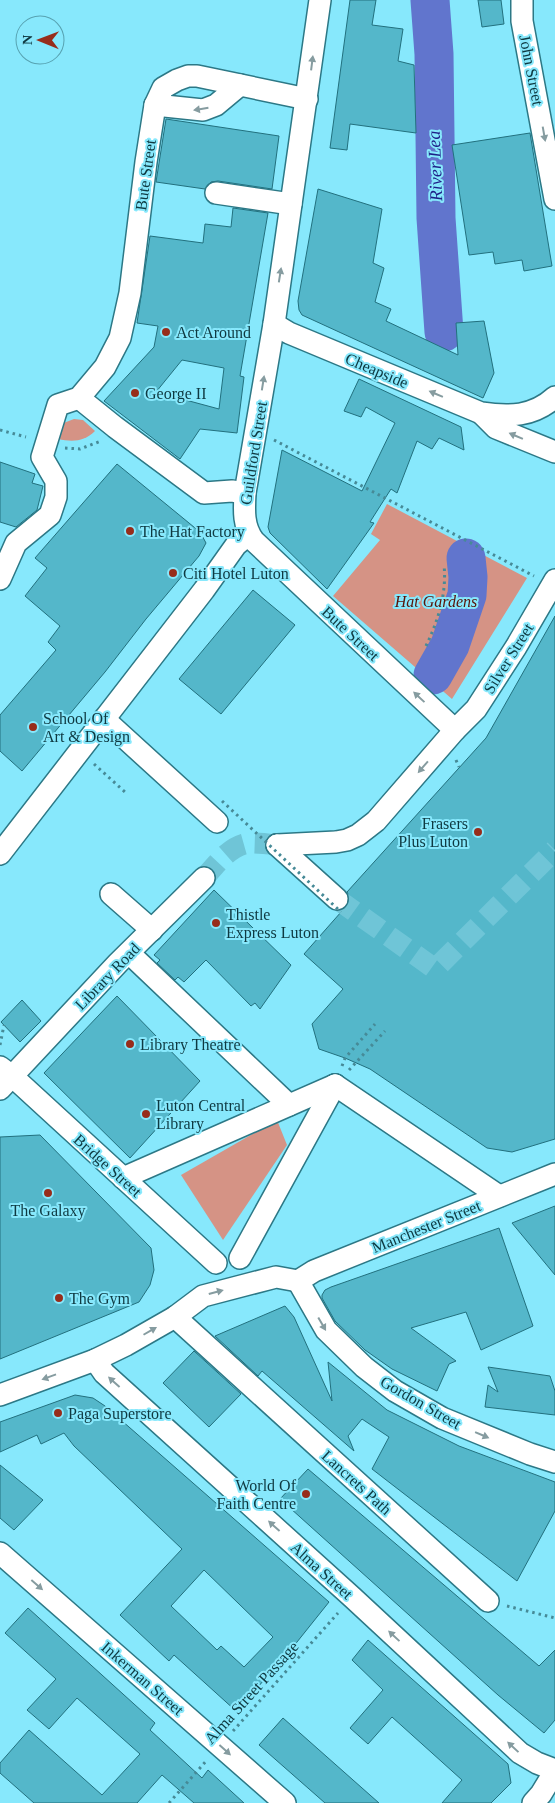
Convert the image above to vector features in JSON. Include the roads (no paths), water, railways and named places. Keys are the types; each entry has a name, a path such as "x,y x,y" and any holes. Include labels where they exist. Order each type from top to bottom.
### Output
{"street":[{"name":"Guildford Street","path":"249,534 244,510 245,493 274,324 320,0"},
{"name":"John Street","path":"522,0 522,21 555,199"},
{"name":"Bute Street","path":"0,579 16,542 50,515 56,497 56,481 42,457 58,405 79,398 105,368 120,338 130,293 155,105 163,88 176,80 188,76 197,76 307,99"},
{"path":"155,105 203,110 216,105 240,85"},
{"path":"216,193 291,204"},
{"name":"Cheapside","path":"274,324 288,333 481,413"},
{"path":"481,413 504,416 516,415 546,405 555,397"},
{"path":"79,398 204,493 232,491 245,493"},
{"path":"481,413 496,428 555,452"},
{"name":"Bute Street","path":"249,534 336,620 455,730"},
{"path":"0,854 204,590 236,545 249,534"},
{"name":"Silver Street","path":"455,730 476,709 554,583"},
{"path":"109,713 217,822"},
{"path":"339,906 278,845 336,842 358,835 376,822 455,730"},
{"name":"Library Road","path":"4,1077 204,878"},
{"path":"107,899 136,946 289,1105"},
{"path":"136,946 143,986"},
{"name":"Bridge Street","path":"4,1077 123,1178 216,1263"},
{"path":"123,1178 335,1085"},
{"path":"335,1085 499,1196"},
{"path":"240,1258 335,1085"},
{"name":"Manchester Street","path":"298,1281 314,1271 555,1174"},
{"path":"0,1395 95,1360 126,1345 175,1317 203,1296 276,1277 298,1281"},
{"name":"Gordon Street","path":"298,1281 326,1330 364,1367 395,1390 442,1418 530,1454 555,1462"},
{"name":"Lancrets Path","path":"175,1317 488,1601"},
{"name":"Alma Street","path":"95,1360 104,1373 352,1597 520,1753 555,1771"},
{"name":"Inkerman Street","path":"0,1553 285,1803"},
{"path":"533,1803 555,1771"}],"waterway":[{"name":"River Lea","path":"430,0 434,54 436,218 444,332"},
{"name":"River Lea","path":"433,675 450,645 467,595 466,558"}],"tunnel":[{"path":"204,878 224,856 236,847 250,843 277,845"},
{"path":"337,899 435,969 555,850"}],"place":[{"name":"Act Around","path":"166,332"},
{"name":"George II","path":"135,393"},
{"name":"The Hat Factory","path":"130,531"},
{"name":"Citi Hotel Luton","path":"173,573"},
{"name":"School Of Art & Design","path":"33,727"},
{"name":"Frasers Plus Luton","path":"478,832"},
{"name":"Thistle Express Luton","path":"216,923"},
{"name":"Library Theatre","path":"130,1044"},
{"name":"Luton Central Library","path":"146,1114"},
{"name":"The Galaxy","path":"48,1193"},
{"name":"The Gym","path":"59,1298"},
{"name":"Paga Superstore","path":"58,1413"},
{"name":"World Of Faith Centre","path":"306,1494"}],"park label":[{"name":"Hat Gardens","path":"436,601"}]}
